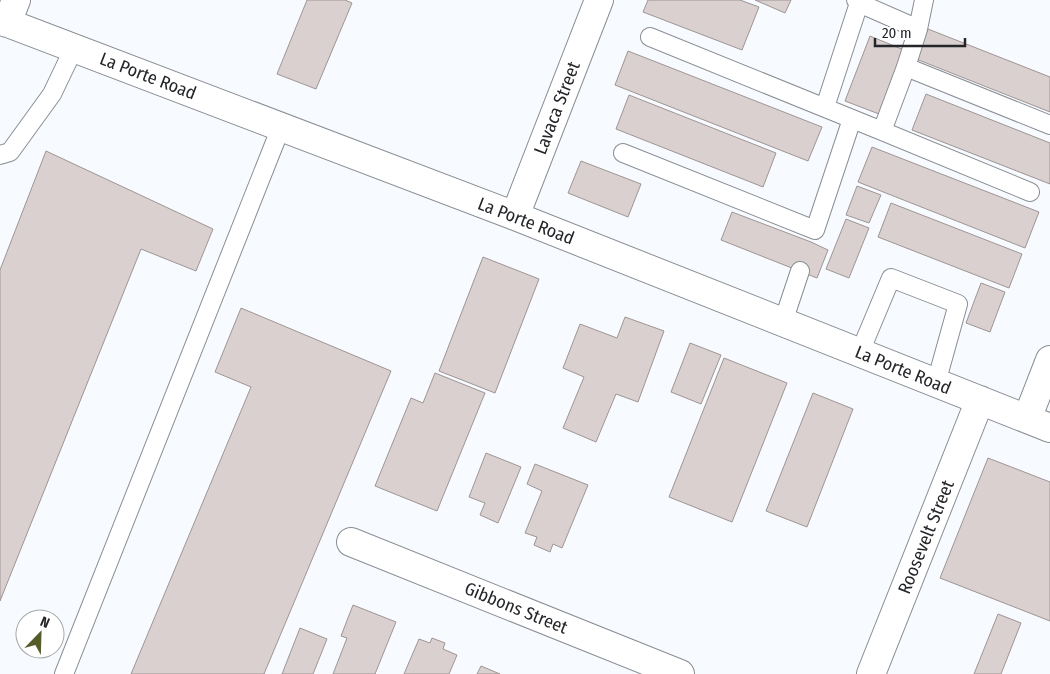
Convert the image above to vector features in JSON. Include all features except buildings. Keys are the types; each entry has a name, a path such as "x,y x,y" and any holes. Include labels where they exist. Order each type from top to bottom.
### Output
{"street":[{"name":"Lavaca Street","path":"515,216 599,0"},
{"name":"La Porte Road","path":"8,14 74,48 515,216 1039,424"},
{"path":"1039,424 1050,360"},
{"name":"Roosevelt Street","path":"871,674 980,400"},
{"name":"Gibbons Street","path":"351,542 680,674"}],"lane":[{"path":"882,131 918,30 924,0"},
{"path":"825,107 858,1 918,30"},
{"path":"650,37 1030,192"},
{"path":"0,155 10,152 52,94 74,48"},
{"path":"906,67 1050,125"},
{"path":"623,153 813,236 852,119"},
{"path":"64,674 281,127"},
{"path":"783,322 800,271"},
{"path":"860,352 891,278 950,300 958,304 936,383"}]}
